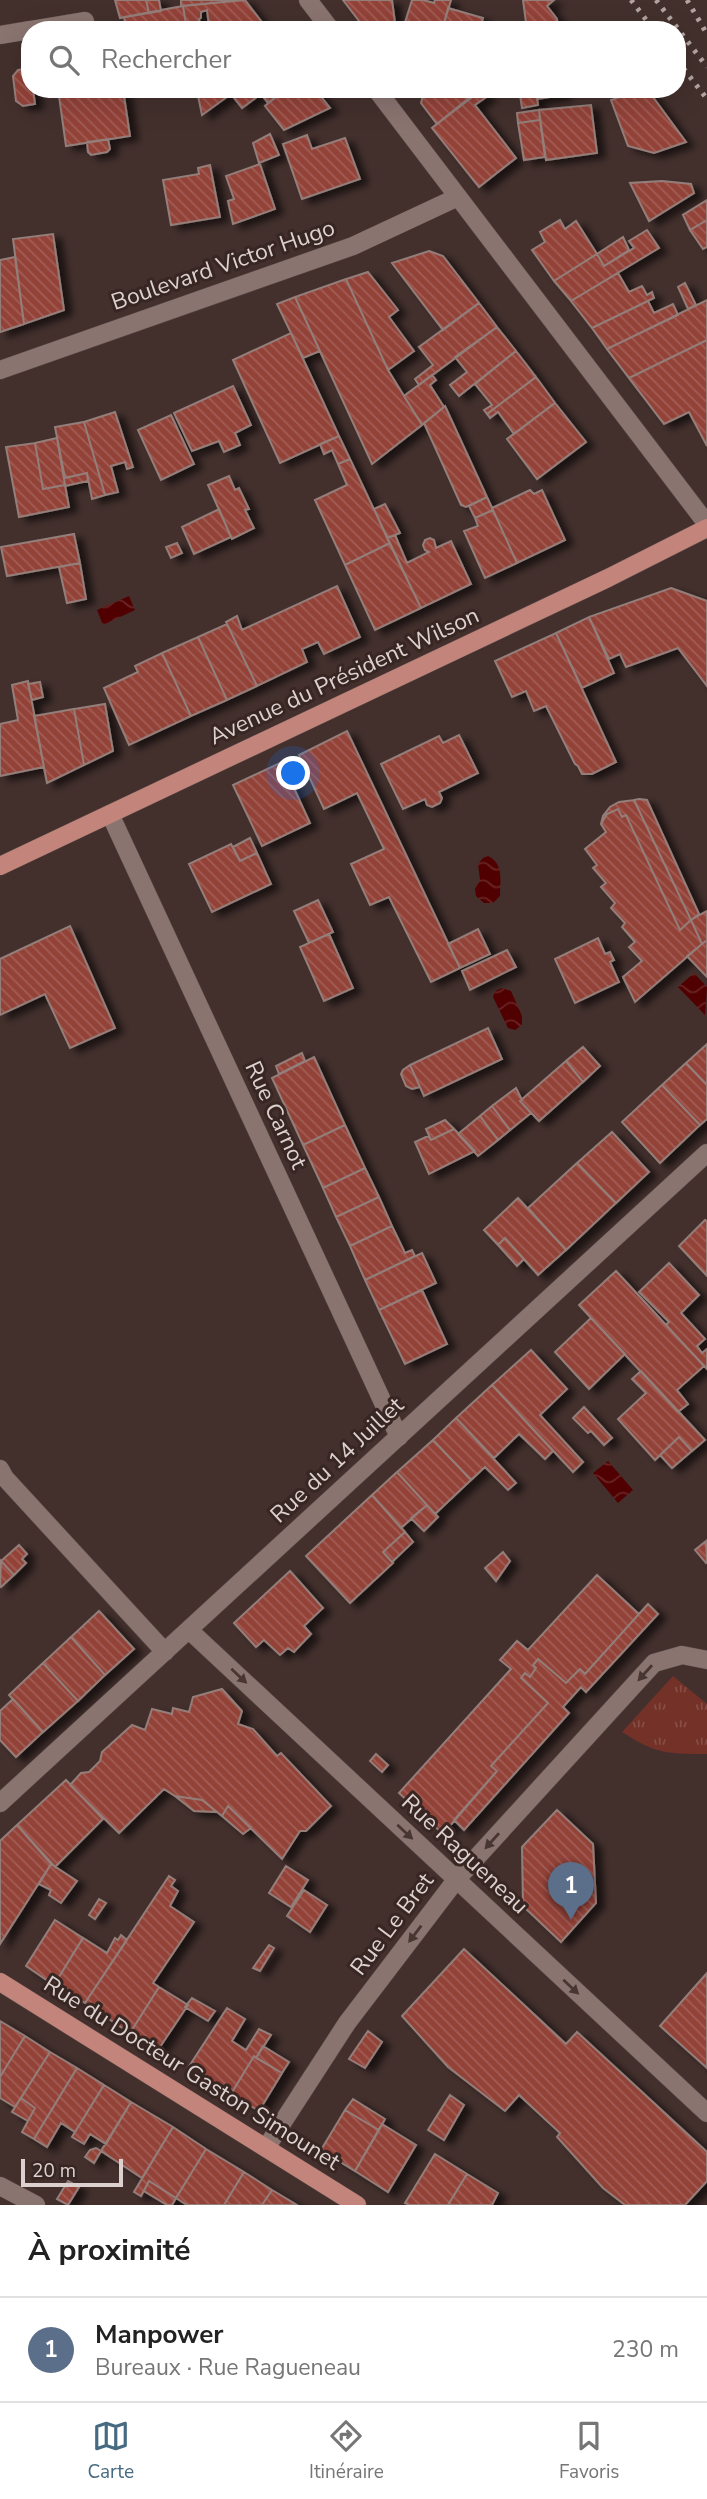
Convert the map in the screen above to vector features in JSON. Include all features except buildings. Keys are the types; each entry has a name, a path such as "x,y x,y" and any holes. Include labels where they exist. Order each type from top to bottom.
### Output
{"main road":[{"name":"Avenue du Président Wilson","path":"0,866 608,578 707,526"},
{"name":"Rue du Docteur Gaston Simounet","path":"0,1982 358,2205"}],"street":[{"path":"308,0 324,21"},
{"path":"0,35 21,32"},
{"path":"383,98 707,526"},
{"name":"Boulevard Victor Hugo","path":"0,370 353,246 458,197"},
{"name":"Rue Carnot","path":"110,814 399,1437"},
{"name":"Rue du 14 Juillet","path":"0,1803 707,1153"},
{"path":"0,1469 14,1488 164,1652"},
{"name":"Rue Ragueneau","path":"189,1630 707,2113"},
{"name":"Rue Le Bret","path":"265,2148 347,2023 456,1880 654,1662 681,1655 707,1660"},
{"path":"0,2186 36,2205"}],"green space":[{"path":"673,1676 707,1704 707,1754 682,1754 653,1749 622,1732"}],"water":[{"path":"129,596 135,610 103,625 97,610"},
{"path":"488,856 497,863 500,873 500,896 493,903 484,903 476,896 475,889 480,880 478,864"},
{"path":"694,973 707,987 705,1015 678,987"},
{"path":"502,988 511,991 522,1016 522,1025 515,1030 508,1028 493,997 495,991"},
{"path":"608,1461 633,1490 618,1503 593,1473"}],"railway":[{"path":"631,0 647,21"},
{"path":"656,0 672,21"},
{"path":"687,0 707,34"},
{"path":"686,39 707,67"},
{"path":"686,72 707,99"}],"place":[{"name":"Manpower","path":"571,1920"}]}
